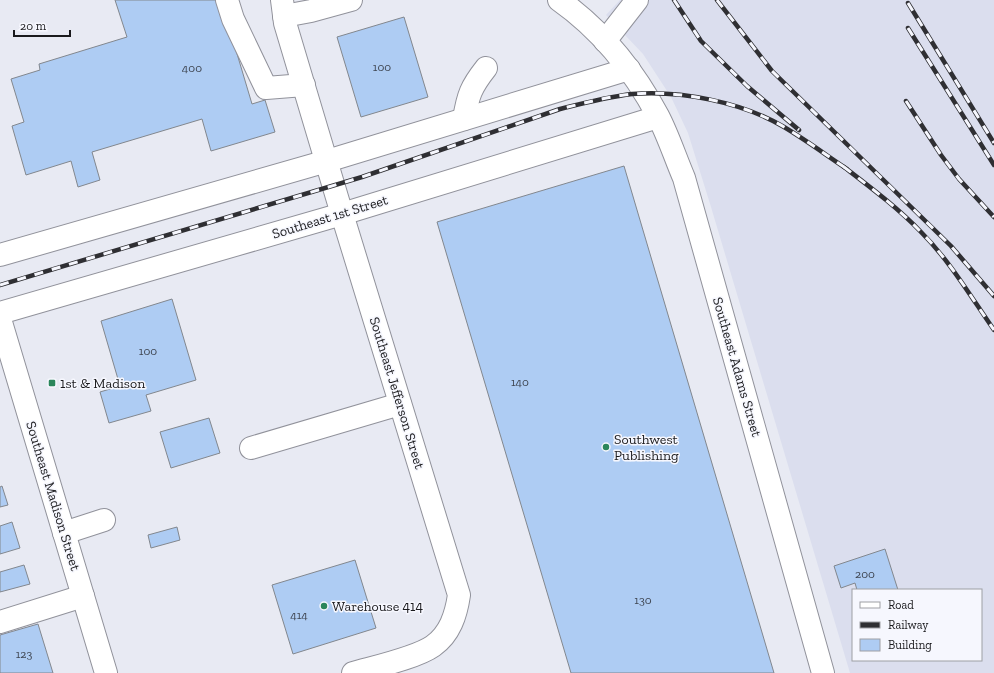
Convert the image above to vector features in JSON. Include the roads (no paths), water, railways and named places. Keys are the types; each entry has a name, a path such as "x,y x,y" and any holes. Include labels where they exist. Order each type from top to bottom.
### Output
{"street":[{"path":"227,0 233,19 266,88 304,85"},
{"path":"283,8 311,11 351,0"},
{"name":"Southeast Adams Street","path":"559,0 587,23 629,69 658,117 684,178 823,673"},
{"path":"605,42 637,0"},
{"name":"Southeast Jefferson Street","path":"283,8 285,23 342,214 459,595 458,607 448,630 433,646 420,653 353,673"},
{"path":"464,119 468,97 474,83 486,68"},
{"path":"0,255 327,161 629,69"},
{"name":"Southeast 1st Street","path":"0,313 342,214 658,117"},
{"name":"Southeast Madison Street","path":"0,319 106,673"},
{"path":"250,448 400,404"},
{"path":"64,533 104,520"},
{"path":"0,622 83,596"}],"railway":[{"path":"674,0 701,41 747,86 799,130"},
{"path":"717,0 772,71 951,246 994,296"},
{"path":"908,3 994,143"},
{"path":"908,28 994,165"},
{"path":"0,285 362,177 560,109 623,95 651,93 690,96 749,111 784,127 847,169"},
{"path":"906,101 941,155 959,179 994,217"},
{"path":"844,167 893,206 932,243 960,280 994,330"}],"place":[{"name":"1st & Madison","path":"52,383"},
{"name":"Southwest Publishing","path":"606,447"},
{"name":"Warehouse 414","path":"324,606"}]}
